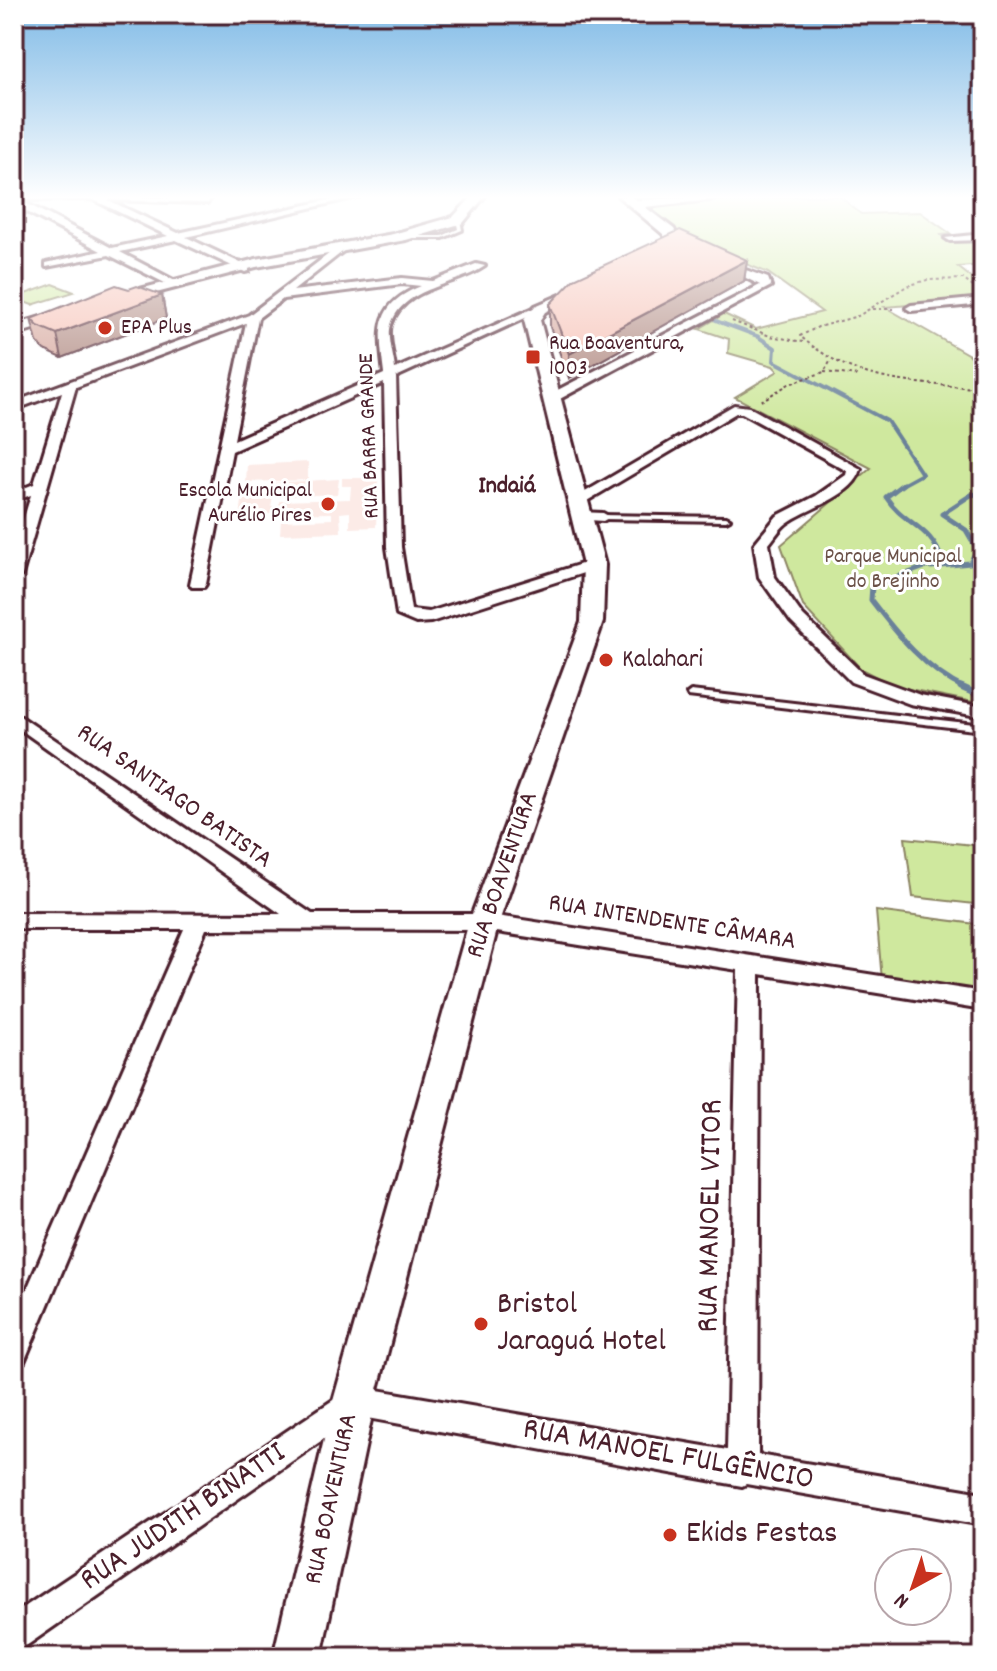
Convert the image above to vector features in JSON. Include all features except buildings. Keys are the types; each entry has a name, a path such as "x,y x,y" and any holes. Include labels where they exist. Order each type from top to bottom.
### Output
{"street":[{"path":"154,274 173,284"},
{"path":"14,330 211,274"},
{"path":"14,406 253,317 309,274"},
{"name":"RUA BARRA GRANDE","path":"458,274 413,293 395,308 384,327 390,375 394,547 403,612 416,618 431,617 594,565"},
{"path":"225,449 614,274"},
{"path":"552,398 766,286 764,280 750,274"},
{"path":"281,296 402,281 431,284"},
{"path":"911,308 983,301"},
{"name":"RUA BOAVENTURA","path":"297,1657 354,1401 484,922 592,622 594,565 586,512 532,320 540,309"},
{"path":"14,337 79,310"},
{"path":"198,584 253,317"},
{"path":"14,575 71,383"},
{"path":"586,512 740,410 852,466 855,473 821,499 782,519 761,544 767,577 797,619 857,678 916,700 983,712"},
{"path":"14,497 39,487"},
{"name":"RUA SANTIAGO BATISTA","path":"14,717 305,920"},
{"path":"14,1352 199,920"},
{"name":"RUA INTENDENTE CÂMARA","path":"14,921 484,922 983,1001"},
{"name":"RUA MANOEL VITOR","path":"742,1470 749,963"},
{"name":"RUA MANOEL FULGÊNCIO","path":"354,1401 983,1509"},
{"name":"RUA JUDITH BINATTI","path":"14,1634 354,1401"}],"lane":[{"path":"586,512 726,519"},
{"path":"691,694 983,728"}],"path":[{"path":"867,376 830,362 800,336 871,309 907,286 927,280 963,279 977,290"},
{"path":"871,309 911,308"},
{"path":"723,318 770,336 806,342"},
{"path":"824,372 830,362"},
{"path":"740,410 798,381 824,372 983,389"},
{"path":"983,608 983,614"}],"shaded area":[{"name":"Escola Municipal Aurélio Pires","path":"308,462 308,480 246,482 247,465"},
{"name":"Escola Municipal Aurélio Pires","path":"342,478 378,478 376,527 350,528 350,512 340,513 341,532 280,534 281,521 332,519 332,513 268,514 267,517 240,518 243,491 271,490 271,483 339,479 337,494 273,497 271,507 279,507 279,501 350,499 351,486 342,486"}],"green space":[{"name":"Parque Municipal do Brejinho","path":"769,274 967,274 983,287 983,299 885,307 978,360 983,359 983,704 894,686 861,669 803,606 781,545 871,468 735,397 778,371 773,366 728,353 729,339 699,329 724,314 756,329 822,312"},
{"path":"53,284 74,292 32,305 14,298"},
{"path":"905,838 983,846 983,905 913,897"},
{"path":"876,911 983,925 983,994 882,980"}],"waterway":[{"path":"715,320 724,324"},
{"path":"724,324 757,336 775,348 774,361 887,421 922,474 901,485"},
{"path":"901,485 886,497 932,540 942,561 872,586 871,600 925,662 966,689"},
{"path":"931,567 970,563 977,549 966,530 942,514 971,495 983,493"},
{"path":"961,687 983,697"}],"place":[{"name":"EPA Plus","path":"105,328"},
{"name":"Rua Boaventura, 1003","path":"533,357"},
{"name":"Escola Municipal Aurélio Pires","path":"328,504"},
{"name":"Kalahari","path":"606,660"},
{"name":"Bristol Jaraguá Hotel","path":"481,1324"},
{"name":"Ekids Festas","path":"670,1535"}],"district":[{"name":"Indaiá","path":"507,487"}]}
